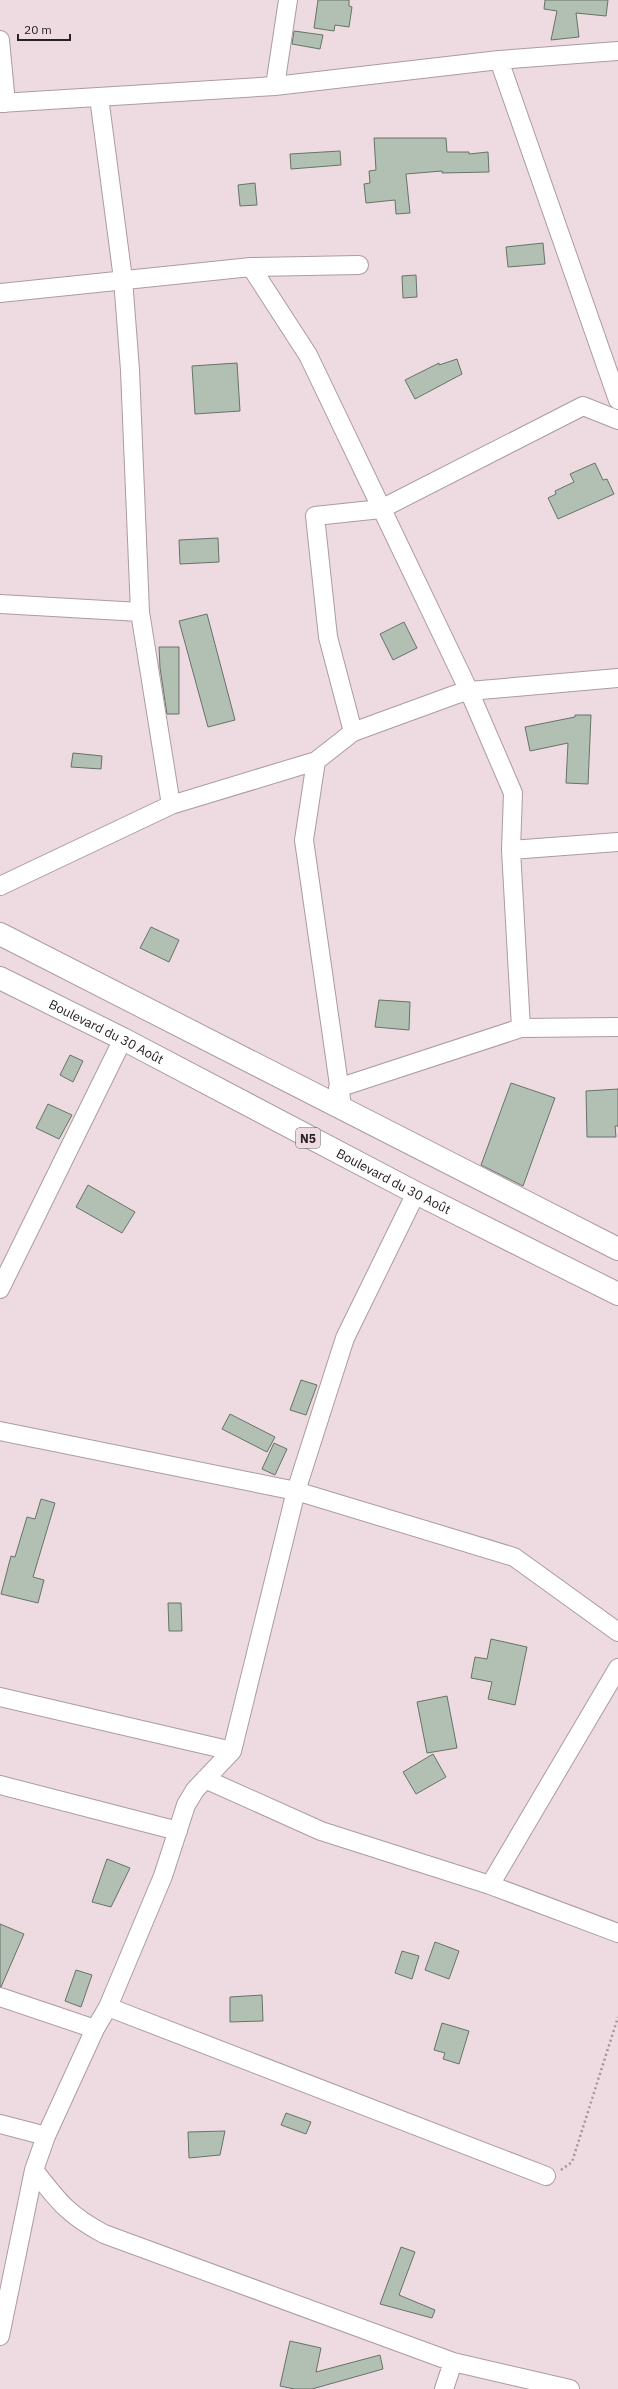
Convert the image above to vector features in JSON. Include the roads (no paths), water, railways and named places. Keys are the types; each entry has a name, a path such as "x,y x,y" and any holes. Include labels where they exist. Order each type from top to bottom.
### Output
{"highway":[{"path":"0,934 340,1097 618,1249"},
{"name":"Boulevard du 30 Août","path":"0,978 123,1039 416,1193 618,1294"}],"street":[{"path":"275,86 288,0"},
{"path":"0,40 3,103 275,86 500,60 618,51"},
{"path":"500,60 618,400"},
{"path":"99,97 123,279 130,370 140,612 171,805"},
{"path":"0,292 251,267 359,265"},
{"path":"251,267 308,355 380,509 469,691 513,793 511,850 521,1028"},
{"path":"353,732 328,637 315,516 380,509 583,406 618,420"},
{"path":"0,604 140,612"},
{"path":"0,886 171,805 316,761 353,732 469,691 618,678"},
{"path":"316,761 304,840 340,1097 521,1028 618,1027"},
{"path":"511,850 618,842"},
{"path":"0,1289 123,1039"},
{"path":"0,2336 34,2170 46,2136 95,2029 108,2007 163,1876 190,1796 232,1751 296,1491 345,1338 416,1193"},
{"path":"0,1431 296,1491 514,1557 618,1632"},
{"path":"490,1885 618,1668"},
{"path":"0,1697 232,1751"},
{"path":"205,1779 321,1831 490,1885 618,1933"},
{"path":"0,1785 178,1831"},
{"path":"0,1997 95,2029"},
{"path":"108,2007 546,2176"},
{"path":"0,2124 46,2136"},
{"path":"34,2170 63,2207 80,2222 104,2234 453,2362 570,2389"},
{"path":"444,2389 453,2362"}]}
